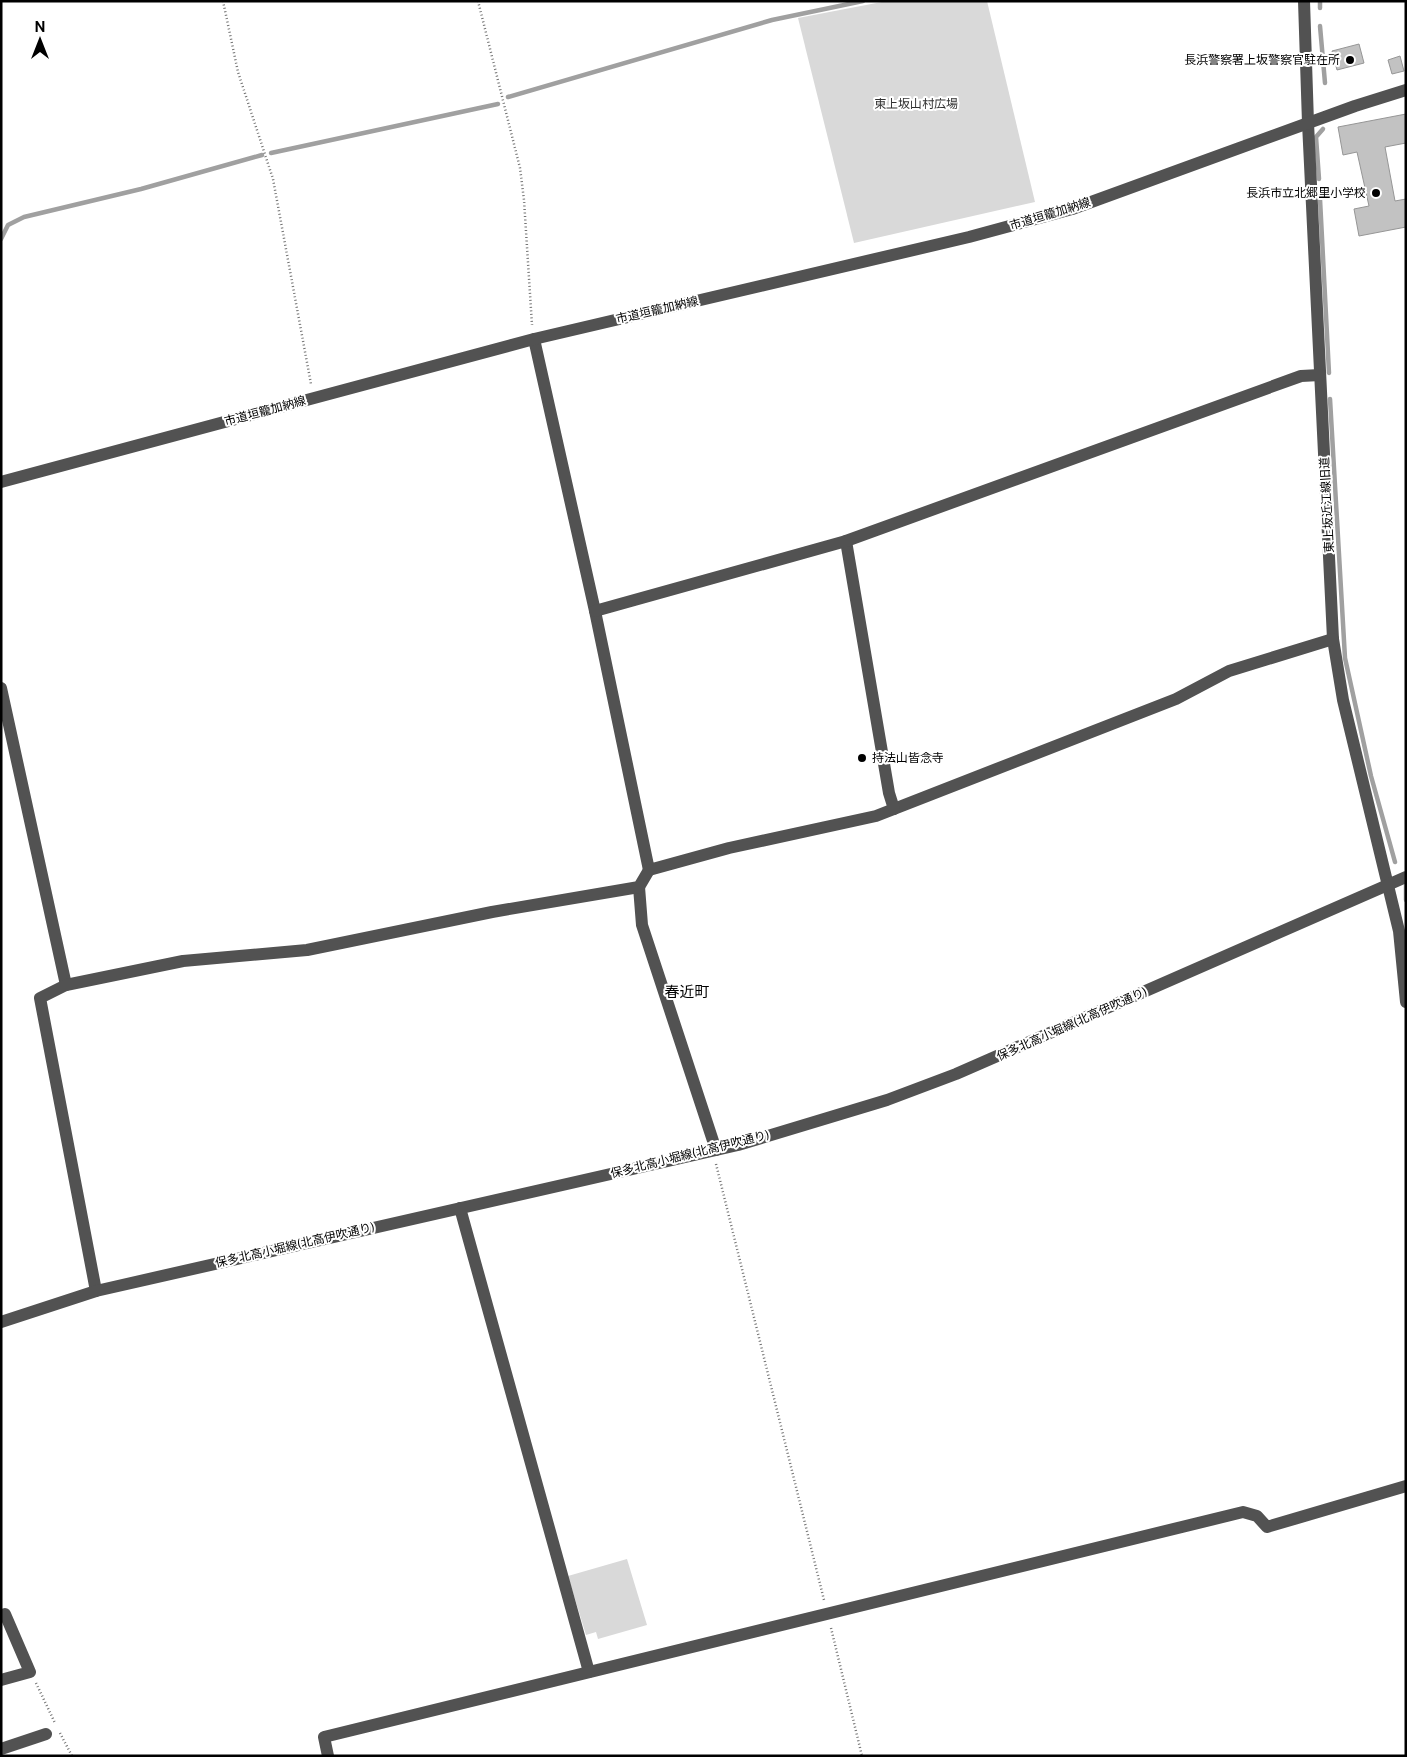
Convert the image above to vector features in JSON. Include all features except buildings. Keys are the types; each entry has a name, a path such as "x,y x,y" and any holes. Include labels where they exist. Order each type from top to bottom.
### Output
{"street":[{"name":"東上坂近江線旧道","path":"1304,1 1308,123 1333,639 1343,700 1389,883 1399,931 1406,1002"},
{"name":"市道垣籠加納線","path":"1,482 534,339 950,242 1053,214 1406,90"},
{"path":"534,339 595,611 649,870 639,887 642,925 716,1150"},
{"path":"595,611 846,541 1302,376 1320,375"},
{"path":"846,541 889,793 894,809"},
{"path":"649,870 729,848 876,816 1176,699 1229,670 1333,639"},
{"path":"1,688 66,986"},
{"name":"保多北高小堀線(北高伊吹通り)","path":"1,1322 96,1291 716,1150 887,1100 956,1074 1406,877"},
{"path":"96,1291 40,998 66,986 183,961 307,950 492,912 639,887"},
{"path":"460,1208 589,1672"},
{"path":"328,1756 324,1737 1243,1512 1257,1516 1267,1527 1406,1486"},
{"path":"1,1680 30,1672 5,1614"},
{"path":"1,1749 46,1734"}],"path":[{"path":"223,1 238,72 273,179 314,398"},
{"path":"478,1 520,168 534,339"},
{"path":"716,1150 717,1169 862,1756"},
{"path":"30,1672 55,1724"},
{"path":"60,1732 72,1756"}],"green space":[{"name":"東上坂山村広場","path":"887,1 987,1 1035,202 854,243 798,18"},
{"path":"627,1559 647,1625 598,1639 596,1632 586,1635 568,1576"}],"waterway":[{"path":"508,97 772,20 863,1"},
{"path":"1320,1 1320,8"},
{"path":"1320,26 1325,83"},
{"path":"271,153 498,104"},
{"path":"1319,179 1316,137 1323,129"},
{"path":"1,239 8,225 24,217 141,189 262,155"},
{"path":"1320,199 1329,373"},
{"path":"1330,399 1345,658 1371,776 1395,862"},
{"path":"1406,885 1406,900"}],"place":[{"name":"長浜警察署上坂警察官駐在所","path":"1350,60"},
{"name":"長浜市立北郷里小学校","path":"1376,193"},
{"name":"持法山皆念寺","path":"862,758"}],"district":[{"name":"春近町","path":"687,991"}]}
